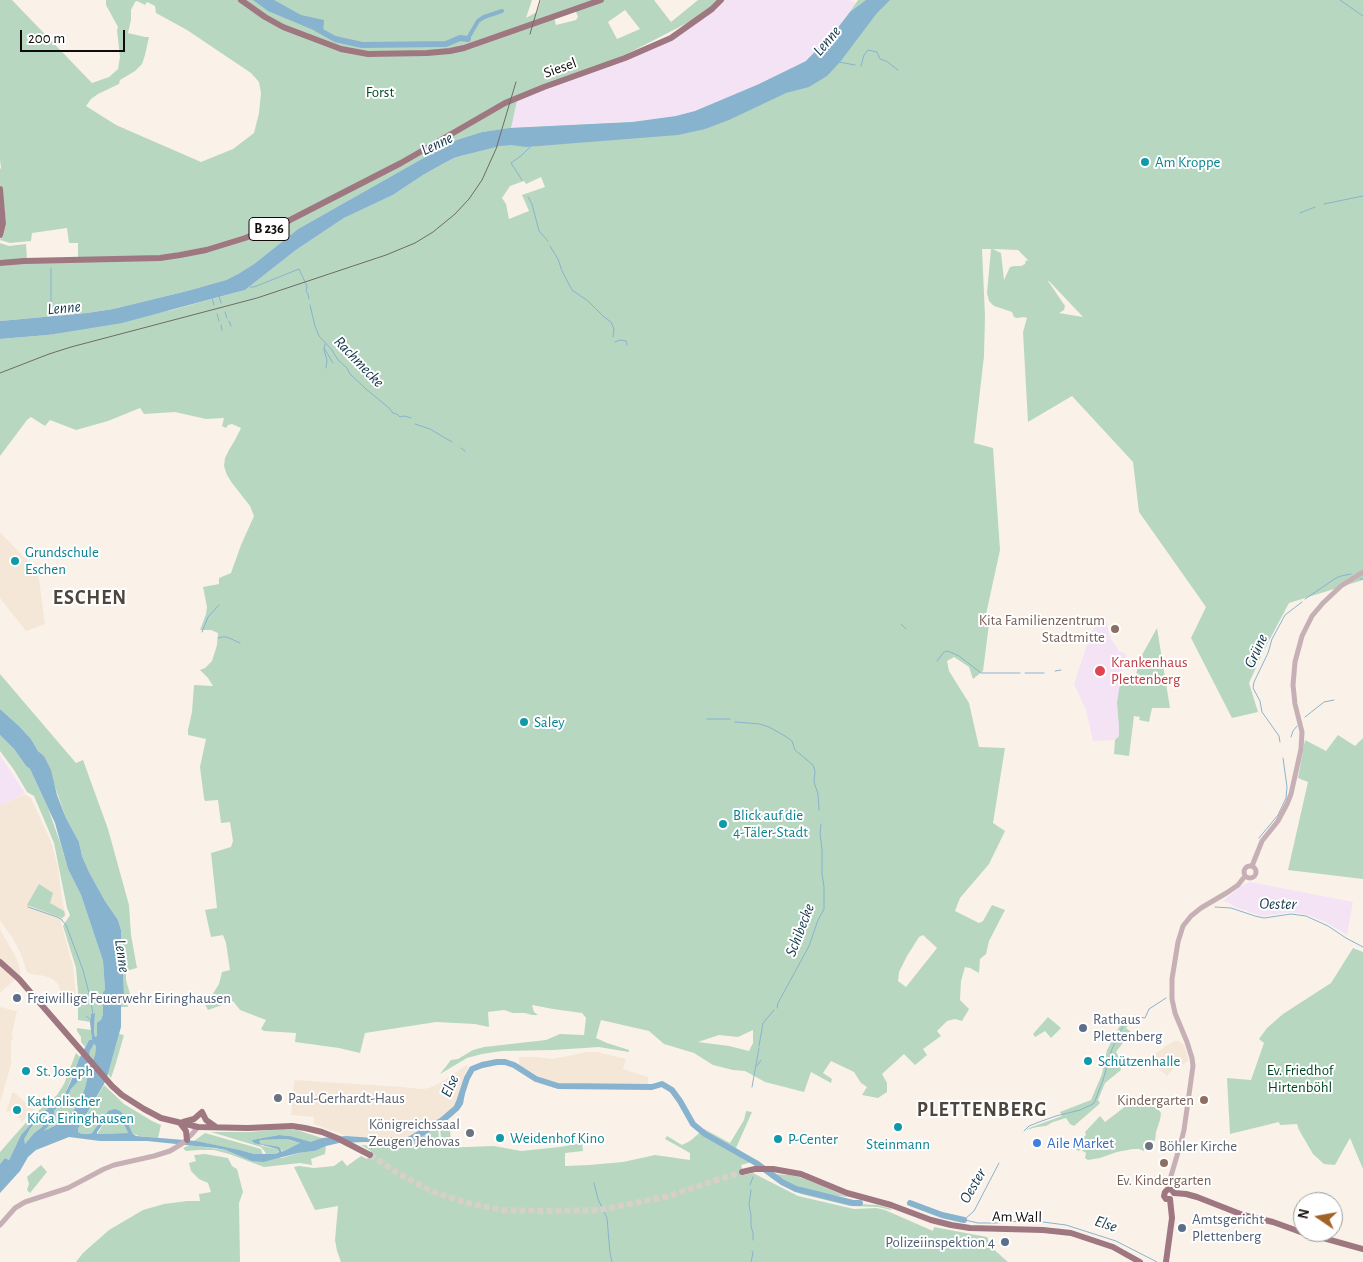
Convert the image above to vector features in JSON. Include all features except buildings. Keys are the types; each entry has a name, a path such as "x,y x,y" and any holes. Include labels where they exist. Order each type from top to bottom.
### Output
{"main road":[{"path":"241,0 283,27 341,49 368,54 427,53 464,48 601,0"},
{"name":"Siesel","path":"0,263 160,258 206,250 245,238 286,222 392,168 505,103 625,58 671,38 712,10 721,0"},
{"path":"0,189 3,224 0,235"},
{"path":"0,962 19,979 62,1030 122,1095 161,1118 198,1127 292,1126 305,1128 337,1138 370,1155"},
{"path":"180,1123 193,1120 202,1112 206,1120 216,1127"},
{"path":"180,1123 189,1138"},
{"name":"Am Wall","path":"742,1172 755,1169 774,1169 801,1174 847,1194 891,1205 931,1220 964,1228 1043,1230 1071,1233 1113,1247 1140,1262"},
{"path":"1167,1260 1172,1218 1171,1194 1186,1194 1238,1213 1363,1249"}],"street":[{"path":"1252,866 1262,841 1278,820 1287,804 1301,749 1302,732 1293,685 1295,662 1302,636 1312,616 1331,594 1363,572"},
{"path":"1245,876 1250,878 1255,876 1256,870 1252,866"},
{"path":"1245,876 1244,869 1252,866"},
{"path":"1171,1194 1171,1176 1182,1142 1193,1066 1187,1042 1175,1013 1172,1000 1172,979 1177,945 1180,933 1186,922 1195,913 1238,885 1245,876"},
{"path":"0,1225 15,1208 25,1202 68,1188 114,1165 159,1155 178,1147 198,1127"}],"shaded area":[{"path":"721,0 850,0 856,3 836,30 806,61 759,84 695,111 676,116 632,122 510,128 517,101 671,38"},
{"path":"0,532 38,572 45,624 26,631 0,598"},
{"name":"Krankenhaus Plettenberg","path":"1105,616 1110,637 1119,651 1126,654 1117,702 1119,736 1115,740 1093,741 1086,710 1074,684 1091,633"},
{"path":"0,755 25,793 0,806"},
{"path":"24,794 31,798 52,844 66,915 61,923 73,966 76,996 60,997 58,984 52,979 27,972 21,954 12,937 0,921 0,806"},
{"path":"1250,882 1353,902 1347,935 1309,915 1291,912 1262,916 1237,908 1223,901 1241,886"},
{"path":"0,929 17,959 21,974 0,993"},
{"path":"0,1007 17,1011 12,1034 13,1040 11,1040 12,1061 0,1103"},
{"path":"1174,1041 1179,1041 1184,1045 1189,1060 1179,1067 1175,1067 1167,1076 1159,1069 1151,1056"},
{"path":"587,1052 597,1052 626,1059 623,1069 648,1077 648,1084 575,1086 557,1084 547,1081 519,1065 519,1057 553,1059"},
{"path":"467,1065 468,1068 454,1106 440,1118 406,1138 346,1136 314,1124 314,1117 291,1115 295,1080 422,1089 441,1082"},
{"path":"12,1093 15,1093 34,1110 22,1122 10,1111 6,1112"}],"green space":[{"name":"Forst","path":"0,0 12,0 92,83 109,77 118,69 120,57 118,27 106,5 106,0 532,0 526,18 537,12 541,0 654,0 671,22 698,0 721,0 691,21 623,56 517,101 511,128 636,122 693,112 747,90 805,62 837,30 858,0 1363,0 1363,580 1289,603 1249,683 1258,712 1232,718 1191,638 1206,607 1139,512 1133,462 1072,396 1028,422 1023,332 1027,318 1014,317 1012,312 994,306 989,301 987,293 991,249 982,249 985,316 984,356 974,443 993,448 1000,550 985,619 989,624 983,671 973,679 969,667 954,657 947,661 949,671 969,703 979,747 1005,748 993,823 1005,831 989,864 960,898 955,911 979,923 983,921 992,905 1005,910 989,941 986,954 980,959 979,973 965,967 961,981 960,1000 969,1009 962,1021 955,1019 947,1021 937,1031 941,1036 923,1049 927,1055 915,1065 904,1054 882,1074 887,1083 887,1092 878,1098 862,1095 867,1087 861,1083 854,1072 831,1061 823,1073 832,1079 831,1083 811,1072 804,1092 765,1082 745,1071 713,1065 694,1053 664,1044 649,1031 601,1020 596,1038 629,1050 629,1052 599,1047 502,1051 467,1058 440,1074 451,1060 458,1059 473,1050 484,1047 546,1040 560,1034 584,1035 586,1018 582,1013 532,1005 534,1012 538,1015 513,1013 504,1010 488,1012 489,1027 475,1024 436,1022 365,1033 360,1053 295,1042 296,1033 264,1031 261,1029 266,1020 240,1010 233,1001 208,1010 205,1004 219,984 222,972 230,970 223,935 211,937 205,910 217,908 211,853 231,847 233,841 230,822 221,823 218,800 205,801 204,798 200,767 206,739 188,735 188,730 192,712 194,685 213,686 200,670 212,661 217,645 218,633 211,630 200,630 207,607 203,587 219,584 219,578 231,573 254,516 250,506 227,475 224,466 225,458 241,428 232,424 226,428 222,426 224,418 206,419 175,412 144,414 140,408 108,421 76,430 50,420 45,426 31,417 0,456 0,339 48,335 172,310 245,290 296,250 344,218 393,195 423,175 454,158 464,155 505,129 482,132 440,145 438,150 433,153 433,149 428,152 427,156 298,229 254,264 226,280 113,309 0,321 0,266 23,263 160,260 245,240 325,199 267,228 206,247 160,256 78,258 78,243 69,243 67,228 32,233 31,241 10,243 0,240 6,226 3,193 0,185","holes":["137,1 145,5 147,2 155,6 156,13 187,30 251,73 259,82 261,93 254,133 233,149 201,162 116,125 86,106 91,99 119,84 120,80 135,71 142,64 149,37 128,33 131,10","575,9 578,17 576,20 556,25 554,17","625,10 640,29 617,39 608,22","541,177 545,187 522,195 529,211 509,219 506,204 502,198 510,186 524,181 526,184","993,249 1018,250 1029,261 1026,260 1025,264 1021,266 1010,267 1004,280 1001,253","1048,281 1083,317 1059,313 1064,310 1065,306","923,935 937,948 906,987 898,981 899,972 919,937","753,1030 753,1043 749,1051 698,1042 719,1035 738,1037"]},
{"path":"0,243 9,246 26,244 27,260 0,261"},
{"path":"1157,628 1170,708 1152,708 1149,722 1139,720 1140,717 1134,716 1129,756 1114,754 1115,740 1119,736 1117,702 1121,678 1134,680 1142,655"},
{"path":"0,674 76,763 83,760 108,829 129,905 131,935 137,968 126,971 126,980 130,994 126,999 128,1007 121,1007 124,994 121,930 118,920 89,872 82,856 79,842 66,818 44,756 19,726 0,709"},
{"path":"0,735 30,769 48,808 68,869 81,895 103,961 105,990 103,992 103,1014 97,1036 95,1037 95,1014 91,1014 90,1022 78,1020 76,968 63,926 70,915 54,843 34,796 27,792 0,751"},
{"path":"1338,735 1355,746 1363,738 1363,879 1288,870 1308,782 1298,778 1305,740 1326,751"},
{"path":"39,884 53,893 50,903 64,911 65,915 62,918 27,905"},
{"name":"Ev. Friedhof Hirtenböhl","path":"1353,948 1363,952 1363,1169 1350,1138 1335,1165 1324,1164 1313,1154 1297,1124 1280,1125 1279,1122 1230,1134 1227,1078 1251,1080 1264,1043 1259,1039 1267,1028 1283,1014 1331,983"},
{"path":"1048,1017 1061,1028 1051,1038 1045,1031 1035,1037 1033,1034"},
{"path":"1124,1018 1129,1024 1126,1028 1131,1032 1116,1052 1120,1059 1121,1070 1105,1083 1098,1100 1100,1103 1074,1126 1066,1118 1046,1126 1026,1130 1062,1116 1060,1112 1091,1100 1102,1074 1107,1050"},
{"path":"77,1028 91,1030 92,1040 89,1040 85,1047 81,1042"},
{"path":"119,1034 124,1035 111,1078 108,1074"},
{"path":"94,1044 96,1045 95,1055 78,1105 60,1123 42,1132 55,1118 54,1111 66,1099 76,1082 81,1078"},
{"path":"76,1053 80,1057 65,1094 36,1118 21,1135 9,1160 5,1158 0,1164 0,1152 30,1118 57,1095 64,1084"},
{"path":"104,1085 124,1104 161,1125 158,1138 133,1134 124,1115 108,1111 92,1133 82,1134 78,1132 80,1125"},
{"path":"1148,1096 1161,1113 1155,1141 1145,1141 1144,1151 1133,1149 1088,1160 1085,1158 1086,1153 1080,1149 1079,1151 1075,1149 1080,1140 1086,1135 1085,1132 1100,1116 1105,1122 1131,1102 1135,1107"},
{"path":"746,1111 752,1112 736,1148 756,1161 741,1165 744,1175 753,1173 798,1196 854,1209 876,1208 885,1210 933,1231 934,1227 987,1237 991,1247 1008,1262 341,1262 335,1240 338,1206 315,1210 294,1167 334,1166 342,1160 347,1166 361,1156 367,1159 371,1151 361,1145 408,1148 408,1144 438,1127 440,1148 494,1146 521,1151 582,1143 583,1151 565,1153 565,1166 623,1162 655,1155 690,1160 690,1153 665,1139 667,1136 682,1145 704,1129 730,1143 744,1120"},
{"path":"112,1114 120,1116 128,1133 97,1134 109,1116"},
{"path":"44,1117 47,1119 42,1127 25,1144 23,1139 25,1135 39,1119"},
{"path":"450,1128 451,1145 442,1145 440,1129"},
{"path":"282,1129 297,1130 322,1138 311,1143 290,1136 279,1135 253,1140 262,1146 279,1150 277,1154 266,1155 261,1147 211,1132 250,1132"},
{"path":"205,1133 261,1149 263,1155 194,1141"},
{"path":"287,1139 301,1143 282,1152 282,1150 261,1144 259,1141 262,1140"},
{"path":"190,1145 282,1158 298,1153 315,1151 326,1146 325,1154 311,1159 312,1165 300,1163 264,1167 214,1150 186,1151 183,1148"},
{"path":"205,1154 228,1158 232,1166 237,1169 243,1192 239,1203 240,1262 76,1262 83,1253 109,1230 143,1210 164,1204 200,1201 199,1194 211,1192 208,1183 199,1179 191,1171 189,1163 196,1161 194,1155"},
{"path":"41,1165 47,1172 30,1193 27,1190 29,1184 27,1177"},
{"path":"773,1174 803,1178 848,1197 828,1195 800,1188"},
{"path":"791,1189 843,1203 877,1205 892,1209 850,1206 801,1194"}],"water":[{"path":"253,0 274,0 301,15 324,20 323,34 268,11"},
{"name":"Lenne","path":"866,0 890,0 877,13 827,76 809,87 786,93 729,120 705,129 678,135 526,147 500,146 454,158 423,175 393,195 344,218 296,250 245,290 122,323 48,335 0,339 0,321 113,309 226,280 254,264 298,229 427,156 428,152 434,149 434,152 438,150 440,145 451,138 450,142 482,132 510,128 632,122 676,116 695,111 759,84 806,61 836,30 850,12"},
{"name":"Lenne","path":"0,709 19,726 44,756 51,770 57,795 66,818 79,842 82,856 89,872 118,920 121,930 124,994 121,1007 121,1027 104,1084 80,1125 78,1132 82,1134 92,1133 108,1111 115,1109 124,1115 133,1134 136,1136 196,1141 254,1154 276,1154 279,1152 278,1149 254,1143 252,1140 279,1135 311,1142 322,1138 346,1136 406,1138 440,1118 454,1106 460,1092 465,1093 463,1104 459,1110 443,1124 408,1144 339,1143 315,1151 298,1153 263,1162 252,1161 226,1150 215,1148 147,1141 100,1141 69,1137 36,1150 28,1157 20,1171 0,1193 0,1164 5,1158 9,1160 21,1135 36,1118 65,1094 79,1059 89,1040 92,1040 90,1022 91,1014 95,1013 94,1031 95,1037 97,1036 97,1023 101,1020 103,1014 103,992 105,990 103,961 81,895 68,869 55,823 30,769 0,735","holes":["94,1044 96,1046 95,1055 78,1105 68,1117 44,1131 55,1118 54,1111 66,1099 71,1089 85,1073 90,1051","112,1114 120,1116 128,1133 97,1134","44,1117 46,1119 42,1127 25,1144 24,1139 39,1119","287,1139 300,1143 282,1152 279,1147 261,1144 259,1141"]}],"waterway":[{"path":"1340,0 1363,16"},
{"path":"467,40 478,21 502,11"},
{"path":"317,29 335,39 362,45 446,44 460,38 468,39"},
{"path":"861,66 864,55 868,50 877,52 880,59 898,70"},
{"path":"839,62 855,65"},
{"path":"522,180 511,163 531,146"},
{"path":"1324,204 1363,196"},
{"path":"528,197 532,204 539,231 548,241"},
{"path":"1300,213 1315,207"},
{"path":"550,246 572,290 588,301 611,322 614,329 613,337"},
{"name":"Lenne","path":"51,268 51,317"},
{"name":"Rachmecke","path":"250,287 299,269 307,286 306,291 309,299"},
{"path":"219,296 221,303"},
{"path":"212,298 214,305"},
{"name":"Rachmecke","path":"310,305 319,336 350,374 393,413 400,417 411,418"},
{"path":"225,312 227,318"},
{"path":"217,314 219,321"},
{"path":"229,321 231,326"},
{"path":"221,325 222,330"},
{"path":"615,342 620,340 626,341 627,345"},
{"path":"325,344 326,368"},
{"path":"324,348 333,363"},
{"name":"Rachmecke","path":"415,424 430,429 452,442"},
{"name":"Rachmecke","path":"461,448 465,451"},
{"name":"Grüne","path":"1305,599 1336,578 1351,574"},
{"name":"Grüne","path":"1280,742 1279,736 1262,712 1260,701 1253,688 1272,639 1285,615 1302,602"},
{"path":"202,632 208,617 219,605"},
{"path":"901,624 906,629"},
{"path":"218,638 227,637 240,643"},
{"path":"937,661 944,652 948,651 959,656 981,673 1020,673"},
{"path":"1055,671 1061,670"},
{"path":"1025,673 1044,673"},
{"path":"1305,717 1324,702 1334,700"},
{"name":"Schibecke","path":"707,719 730,719"},
{"name":"Schibecke","path":"735,722 760,724 769,727 792,741 795,750 813,765 819,810"},
{"path":"1291,737 1297,726"},
{"name":"Grüne","path":"1259,838 1278,815 1286,798 1287,787 1283,758"},
{"name":"Schibecke","path":"777,1008 809,946 824,909 821,824"},
{"path":"28,907 57,917 66,925 83,970 93,1014"},
{"name":"Oester","path":"1215,907 1231,908 1264,918 1291,914 1306,916 1328,926 1363,947"},
{"name":"Oester","path":"1024,1131 1029,1126 1039,1122 1080,1110 1093,1104 1103,1080 1112,1049 1124,1024 1134,1016 1145,1018 1149,1009 1166,998"},
{"name":"Schibecke","path":"759,1046 763,1023 774,1010"},
{"path":"86,1016 91,1020"},
{"name":"Schibecke","path":"752,1087 759,1048"},
{"name":"Schibecke","path":"757,1066 761,1060"},
{"name":"Else","path":"460,1099 472,1069 497,1062 514,1065 536,1079 558,1086 652,1087 662,1084 672,1090 693,1124 705,1134 756,1163 782,1182 796,1189 860,1203"},
{"name":"Oester","path":"964,1220 974,1211 999,1163"},
{"path":"750,1185 753,1177"},
{"path":"594,1183 598,1199 607,1218 612,1262"},
{"path":"751,1190 749,1205 753,1240"},
{"name":"Else","path":"910,1203 942,1215 964,1220"},
{"name":"Else","path":"965,1220 978,1223 1021,1221"},
{"name":"Else","path":"1043,1222 1066,1225 1116,1241 1157,1262"},
{"path":"751,1262 752,1251"}],"tunnel":[{"path":"370,1155 401,1175 433,1192 467,1203 502,1210 599,1210 665,1197 742,1172"}],"railway":[{"path":"530,34 540,0"},
{"path":"0,373 71,347 257,298 386,255 415,243 433,232 455,214 469,199 482,180 496,149 516,82"}],"place":[{"name":"Am Kroppe","path":"1145,162"},
{"name":"Grundschule Eschen","path":"15,561"},
{"name":"Kita Familienzentrum Stadtmitte","path":"1115,629"},
{"name":"Krankenhaus Plettenberg","path":"1100,671"},
{"name":"Saley","path":"524,722"},
{"name":"Blick auf die 4-Täler-Stadt","path":"723,824"},
{"name":"Freiwillige Feuerwehr Eiringhausen","path":"17,998"},
{"name":"Rathaus Plettenberg","path":"1083,1028"},
{"name":"Schützenhalle","path":"1088,1061"},
{"name":"St. Joseph","path":"26,1071"},
{"name":"Paul-Gerhardt-Haus","path":"278,1098"},
{"name":"Kindergarten","path":"1204,1100"},
{"name":"Katholischer KiGa Eiringhausen","path":"17,1110"},
{"name":"Steinmann","path":"898,1127"},
{"name":"Königreichssaal Zeugen Jehovas","path":"470,1133"},
{"name":"Weidenhof Kino","path":"500,1138"},
{"name":"P-Center","path":"778,1139"},
{"name":"Aile Market","path":"1037,1143"},
{"name":"Böhler Kirche","path":"1149,1146"},
{"name":"Ev. Kindergarten","path":"1164,1163"},
{"name":"Amtsgericht Plettenberg","path":"1182,1228"},
{"name":"Polizeiinspektion 4","path":"1005,1242"}],"district":[{"name":"ESCHEN","path":"90,598"},
{"name":"PLETTENBERG","path":"982,1110"}]}
